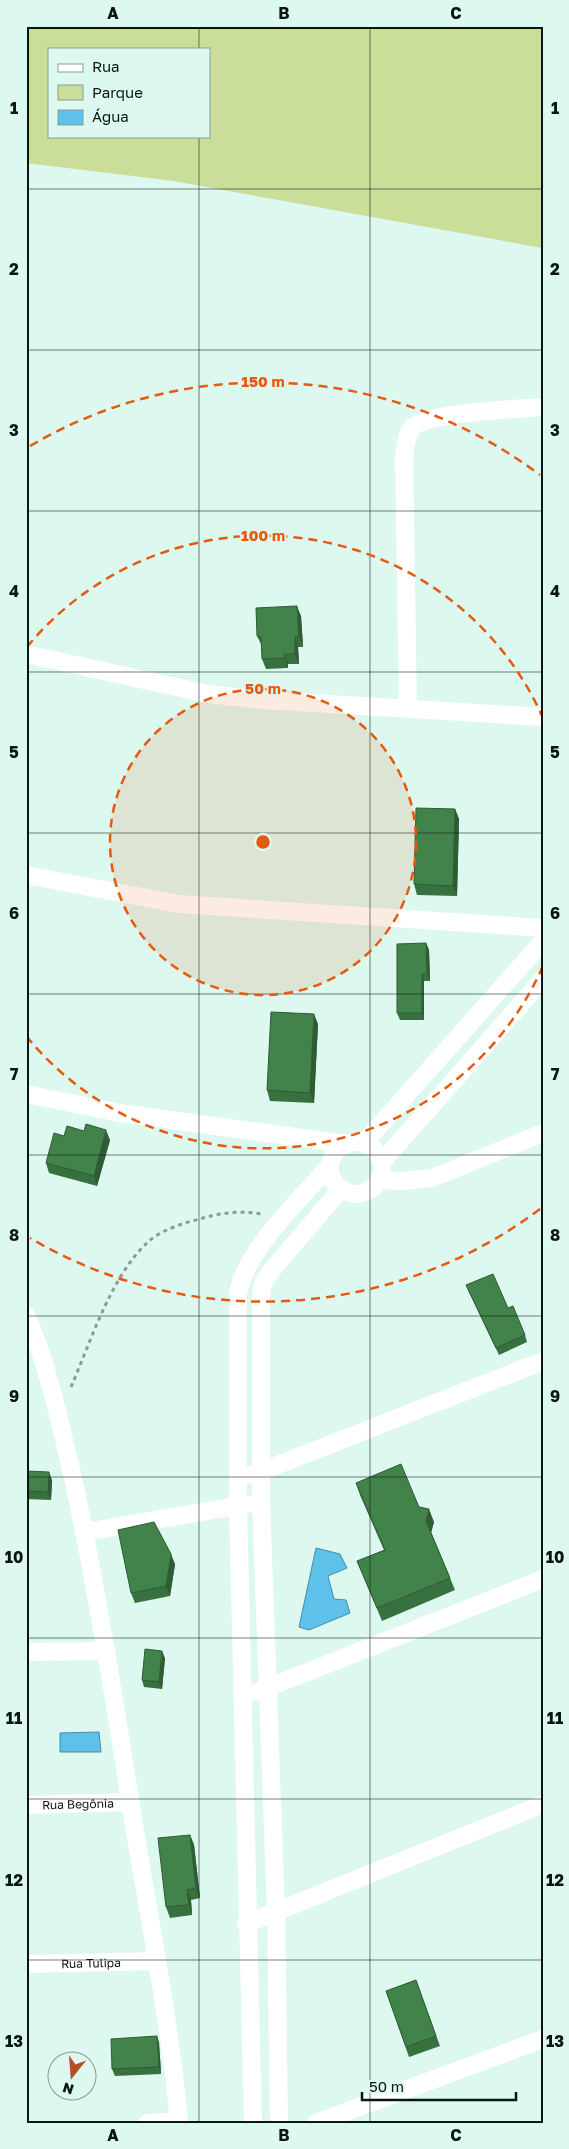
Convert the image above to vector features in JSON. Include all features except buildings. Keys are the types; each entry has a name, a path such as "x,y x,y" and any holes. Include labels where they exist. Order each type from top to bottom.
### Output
{"street":[{"path":"408,709 404,456 411,428 418,423 452,415 543,407"},
{"path":"26,654 208,694 263,700 543,717"},
{"path":"26,875 179,904 543,928"},
{"path":"364,1143 543,941"},
{"path":"330,1165 331,1174 341,1189 349,1193 367,1192 380,1180 382,1162 543,979"},
{"path":"26,1094 120,1113 346,1144 364,1143 372,1147 382,1162"},
{"path":"380,1180 402,1181 432,1178 543,1133"},
{"path":"253,2123 246,1924 238,1506 239,1284 252,1257 330,1165 333,1156 346,1144"},
{"path":"279,2123 276,1912 261,1501 262,1289 277,1263 341,1189"},
{"path":"26,1315 41,1354 59,1415 85,1532 107,1651 130,1802 170,2038 179,2122 147,2123"},
{"path":"238,1478 262,1472 543,1361"},
{"path":"85,1532 261,1501"},
{"path":"242,1696 268,1689 543,1579"},
{"path":"26,1652 107,1651"},
{"name":"Rua Begônia","path":"26,1805 130,1802"},
{"path":"246,1924 543,1804"},
{"name":"Rua Tulipa","path":"26,1964 156,1961"},
{"path":"316,2123 543,2039"}],"path":[{"path":"59,1415 106,1304 126,1270 148,1242 159,1234 214,1215 244,1212 283,1219"}],"green space":[{"path":"26,26 543,26 543,248 174,181 26,163"}],"water":[{"path":"316,1548 340,1554 347,1568 328,1576 334,1599 346,1600 350,1613 309,1630 299,1627"},
{"path":"99,1732 101,1752 60,1752 60,1733"}]}
